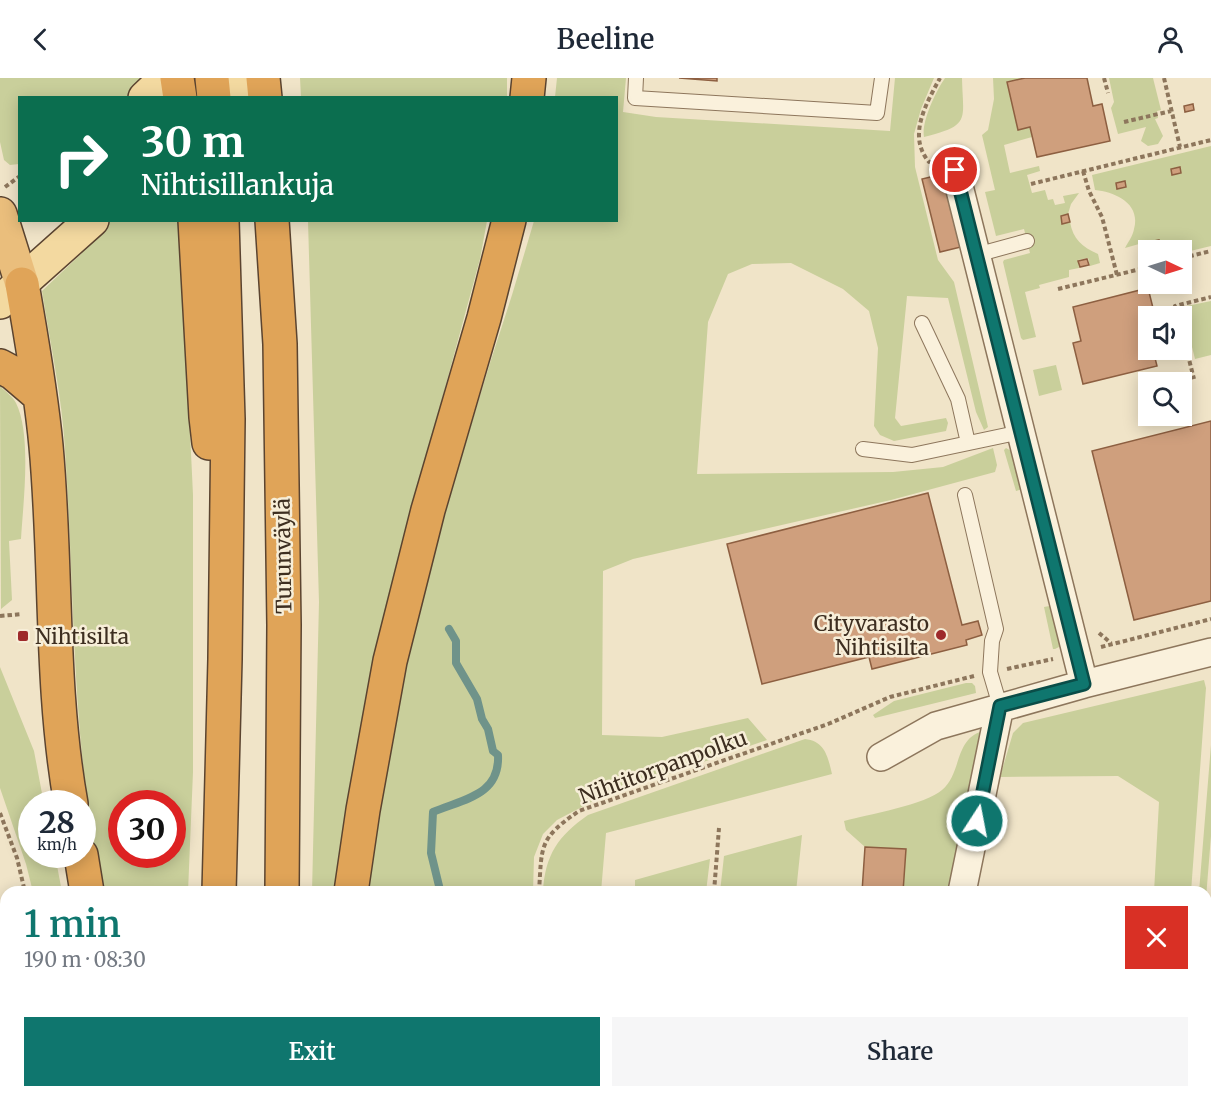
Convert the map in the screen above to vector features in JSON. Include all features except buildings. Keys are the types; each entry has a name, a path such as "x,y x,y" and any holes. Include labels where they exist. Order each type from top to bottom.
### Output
{"highway":[{"path":"177,78 180,96"},
{"path":"212,78 214,96"},
{"path":"263,78 265,96"},
{"path":"284,78 284,96"},
{"path":"527,96 529,78"},
{"path":"6,221 11,293 40,396 46,447 57,674 69,790"},
{"path":"195,222 206,417 225,551"},
{"path":"219,886 228,419 222,222"},
{"name":"Turunväylä","path":"272,222 280,344 284,625 282,886"},
{"path":"280,344 282,222"},
{"path":"352,886 390,661 428,510 484,318 508,222"},
{"path":"0,366 13,373 40,396"},
{"path":"83,868 86,886"}],"main road":[{"path":"147,96 166,78"},
{"path":"226,96 245,78"},
{"path":"11,293 86,226"}],"street":[{"path":"955,170 1084,684"},
{"path":"881,757 936,726 1000,706 1211,652"},
{"path":"963,886 1000,706"}],"lane":[{"path":"636,78 635,98 877,113 882,78"},
{"path":"976,255 1027,242"},
{"path":"922,323 958,399 968,443"},
{"path":"863,449 912,455 1021,432"},
{"path":"965,495 996,629 990,672 1000,706"}],"path":[{"path":"922,154 918,130 928,100 940,78"},
{"path":"1104,78 1108,93"},
{"path":"1164,78 1180,147"},
{"path":"1124,122 1171,111"},
{"path":"1031,184 1211,140"},
{"path":"1083,171 1089,191 1102,217 1117,274"},
{"path":"0,192 18,178"},
{"path":"1192,256 1210,251 1211,257"},
{"path":"1058,289 1138,269"},
{"path":"1175,306 1211,297"},
{"path":"1189,360 1194,379"},
{"path":"0,616 22,614"},
{"name":"Nihtitorpanpolku","path":"539,886 541,859 546,838 559,825 579,812 848,716 890,697 1211,619"},
{"path":"0,813 17,858 24,886"},
{"path":"714,886 719,828"}],"green space":[{"path":"0,78 164,78 167,96 18,96 18,164 10,165 4,160 0,142"},
{"path":"300,78 507,78 507,96 301,96"},
{"path":"557,78 626,78 623,112 656,117 890,131 895,78 934,78 921,109 914,134 915,167 938,260 954,282 988,427 984,430 976,412 948,298 907,296 895,418 901,426 946,418 948,423 946,431 894,441 880,435 874,426 878,348 869,311 843,289 791,263 752,264 728,274 708,322 697,474 893,472 943,467 993,448 997,465 995,472 891,500 633,559 603,571 602,735 662,737 748,718 767,740 599,798 557,820 543,834 534,857 533,886 369,886 376,828 404,677 432,554 534,222 618,222 618,96 555,96"},
{"path":"945,78 962,78 963,112 961,119 950,129 924,137 927,115"},
{"path":"993,78 1025,78 1008,82 1018,130 1030,127 1032,137 1004,145 1010,173 1039,166 1040,171 1027,175 1032,193 1045,190 1048,200 1053,199 1055,205 1065,203 1063,196 1079,193 1071,204 1068,214 1061,216 1062,223 1070,222 1076,238 1098,254 1100,263 1090,266 1088,258 1078,260 1079,268 1069,270 1069,277 1039,285 1040,288 1025,292 1036,337 1023,340 1003,262 1030,253 1024,229 996,236 985,192 995,190 982,135 988,130 994,99"},
{"path":"1109,78 1153,78 1161,110 1157,111 1158,118 1155,119 1163,136 1158,144 1148,146 1141,141 1146,127 1118,134 1111,108 1114,102"},
{"path":"1211,146 1211,246 1192,251 1192,240 1138,240 1138,244 1125,248 1133,234 1134,213 1125,201 1111,193 1095,190 1092,175"},
{"path":"79,222 180,222 193,495 193,772 188,886 102,886 96,854 96,790 86,790 80,727 59,389 42,291 82,253"},
{"path":"308,222 487,222 480,259 394,576 347,815 337,886 312,886 319,602"},
{"path":"1211,301 1211,355 1195,359 1192,347 1192,306 1187,306"},
{"path":"1056,365 1062,390 1039,396 1033,370"},
{"path":"0,386 15,401 21,417 25,451 21,539 9,541 12,600 1,609"},
{"path":"1006,448 1013,452 1026,488 1016,491 1004,450"},
{"path":"1055,605 1060,638 1059,647 1053,649 1044,607"},
{"path":"0,667 34,751 41,790 18,790 18,841 0,788"},
{"path":"1204,680 1206,688 1191,886 1154,886 1159,802 1118,776 1000,777 1013,733 1023,723"},
{"path":"972,683 975,686 976,693 875,718 873,715 894,701"},
{"path":"987,730 949,886 903,886 906,849 865,847 846,830 844,821 924,800 942,790 949,783 963,747 976,734"},
{"path":"805,739 812,740 821,746 827,756 832,774 606,833 602,886 543,886 550,857 555,848 569,831 588,815"},
{"path":"1211,745 1211,836 1207,886 1199,886"},
{"path":"802,835 797,886 721,886 724,856"},
{"path":"710,859 707,886 635,886 635,880"},
{"path":"27,868 57,868 61,886 32,886"}],"waterway":[{"path":"439,886 431,853 433,812 467,799 486,788 497,769 498,755 493,751 477,699 456,663 456,641 449,629"}],"place":[{"name":"Cityvarasto Nihtisilta","path":"941,635"},
{"name":"Nihtisilta","path":"23,636"}],"route":[{"path":"955,170 1084,684 1000,706 977,821"}]}
